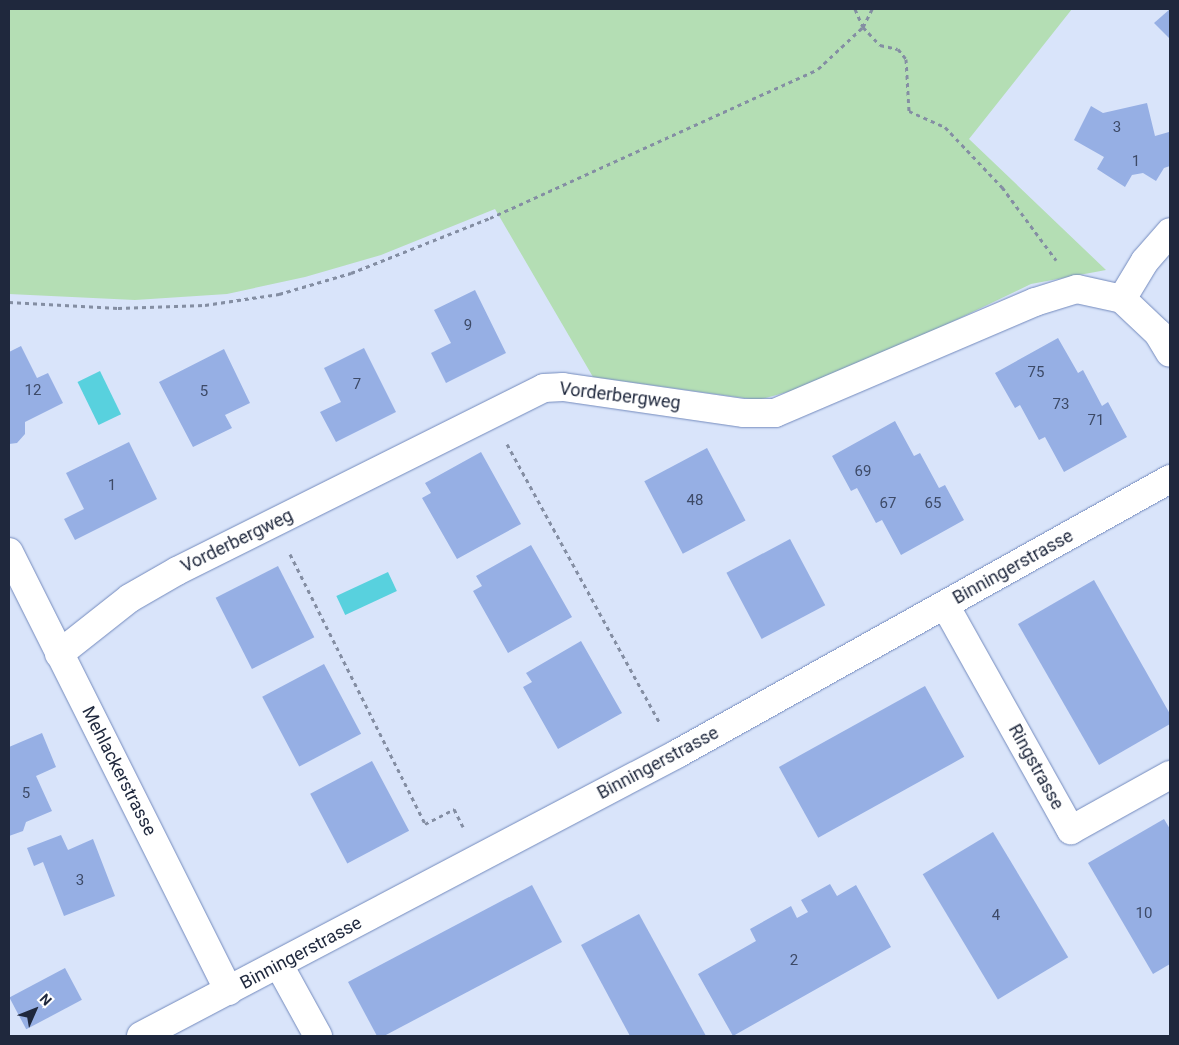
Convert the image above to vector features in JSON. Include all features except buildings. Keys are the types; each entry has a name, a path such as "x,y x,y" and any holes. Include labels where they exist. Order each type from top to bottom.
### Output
{"street":[{"path":"1122,299 1145,261 1170,232"},
{"path":"1077,288 1122,299 1158,333 1170,353"},
{"name":"Vorderbergweg","path":"59,654 130,598 274,522 544,388 563,387 744,413 775,413 1035,302 1077,288"},
{"name":"Binningerstrasse","path":"141,1036 677,754 1170,480"},
{"name":"Mehlackerstrasse","path":"9,552 229,991"},
{"name":"Ringstrasse","path":"945,605 1071,830 1170,775"},
{"path":"279,965 318,1036"}],"path":[{"path":"855,9 862,27 880,45 898,49 906,59 909,111 945,127 1002,188 1077,288"},
{"path":"9,302 118,308 205,305 279,294 351,272 490,218 818,69 862,27 872,9"},
{"path":"492,415 677,754"},
{"path":"274,522 425,824 454,810 479,859"}],"green space":[{"path":"9,9 1072,9 969,139 1106,270 1031,284 831,380 758,400 593,377 495,209 381,255 305,277 227,294 135,300 9,294"}],"water":[{"path":"100,371 121,414 99,425 78,382"},
{"path":"388,572 397,591 345,615 336,596"}]}
